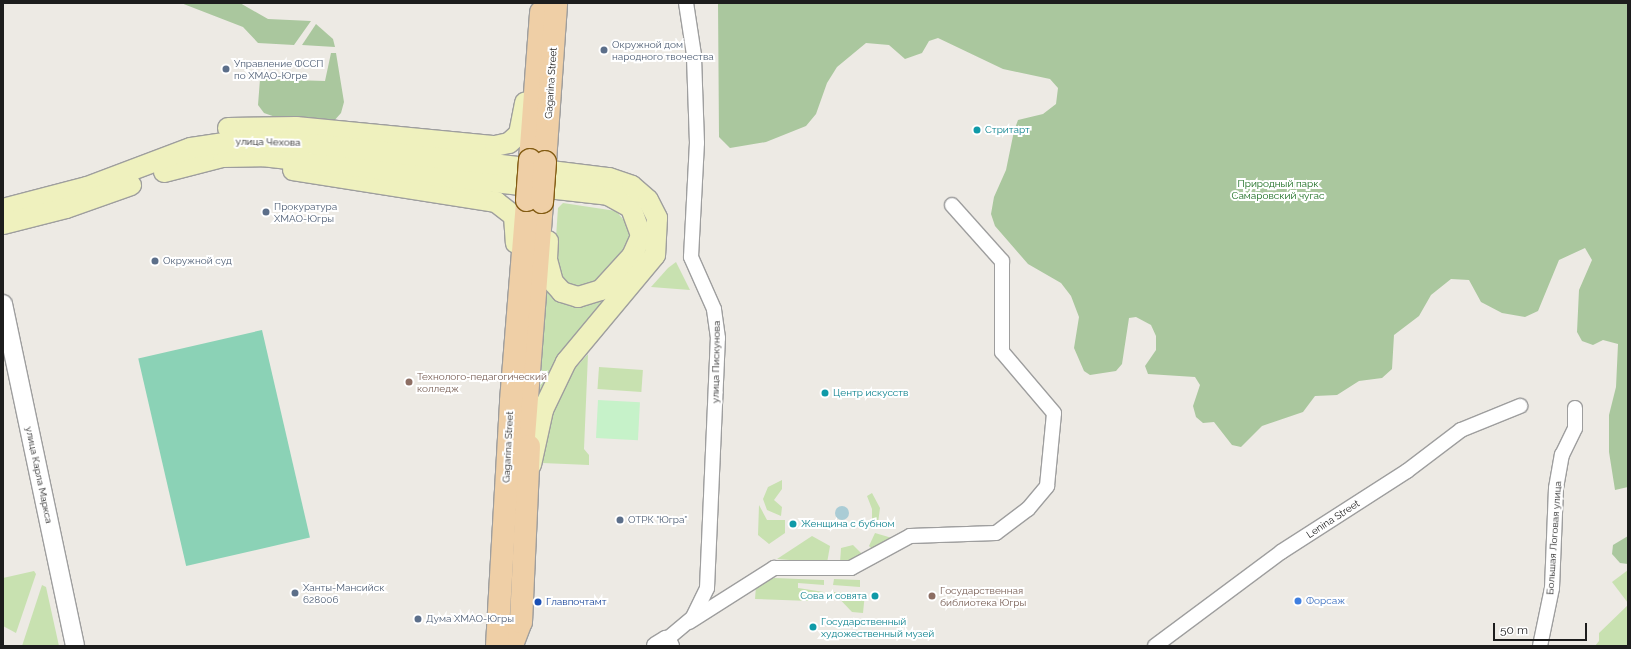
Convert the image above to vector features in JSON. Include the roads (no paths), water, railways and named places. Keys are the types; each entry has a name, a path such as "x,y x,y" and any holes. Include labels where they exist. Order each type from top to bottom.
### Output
{"main road":[{"path":"122,174 193,138 242,127 296,127 485,146 509,143 519,134 524,122 531,27 538,3"},
{"name":"Gagarina Street","path":"507,646 518,401 537,184 541,3"},
{"name":"Gagarina Street","path":"507,646 518,538 519,300 550,100 556,3"},
{"name":"улица Чехова","path":"3,209 60,195 191,148 244,140 314,144 537,184"},
{"path":"223,157 347,181 496,202 516,220 515,258 508,355 518,401 530,471 521,622 507,646"},
{"name":"улица Чехова","path":"3,224 92,200 177,167 223,157 285,158 537,184"},
{"path":"518,538 543,410 560,372 582,338 651,262 657,248 659,228 648,200 632,186 609,178 537,184"},
{"path":"537,184 608,195 624,202 638,219 641,236 637,250 595,294 578,297 562,292 552,282 547,259 537,184"},
{"path":"515,258 519,300"}],"street":[{"name":"улица Пискунова","path":"664,644 689,622 704,600 707,580 718,326 712,302 691,257 697,143 694,55 686,3"},
{"path":"689,622 731,594 781,566 837,569 859,566 910,536 996,533 1028,509 1047,486 1054,413 1002,352 1002,261 952,205"},
{"name":"улица Карла Маркса","path":"3,304 75,646"},
{"name":"Lenina Street","path":"1155,646 1272,559 1407,471 1461,430 1520,406"},
{"name":"Большая Логовая улица","path":"1540,646 1552,581 1556,488 1562,455 1575,428 1575,408"},
{"path":"707,580 716,594 731,594"}],"water":[{"path":"839,506 845,506 849,510 849,516 845,520 839,520 835,516 835,510"}],"place":[{"name":"Окружной дом народного твочества","path":"604,50"},
{"name":"Управление ФССП по ХМАО-Югре","path":"226,69"},
{"name":"Стритарт","path":"977,130"},
{"name":"Прокуратура ХМАО-Югры","path":"266,212"},
{"name":"Окружной суд","path":"155,261"},
{"name":"Технолого-педагогический колледж","path":"409,382"},
{"name":"Центр искусств","path":"825,393"},
{"name":"ОТРК \"Югра\"","path":"620,520"},
{"name":"Женщина с бубном","path":"793,524"},
{"name":"Ханты-Мансийск 628006","path":"295,593"},
{"name":"Сова и совята","path":"875,596"},
{"name":"Государственная библиотека Югры","path":"932,596"},
{"name":"Форсаж","path":"1298,601"},
{"name":"Главпочтамт","path":"538,602"},
{"name":"Дума ХМАО-Югры","path":"418,619"},
{"name":"Государственный художественный музей","path":"813,627"}],"park label":[{"name":"Природный парк Самаровский чугас","path":"1278,188"}]}
